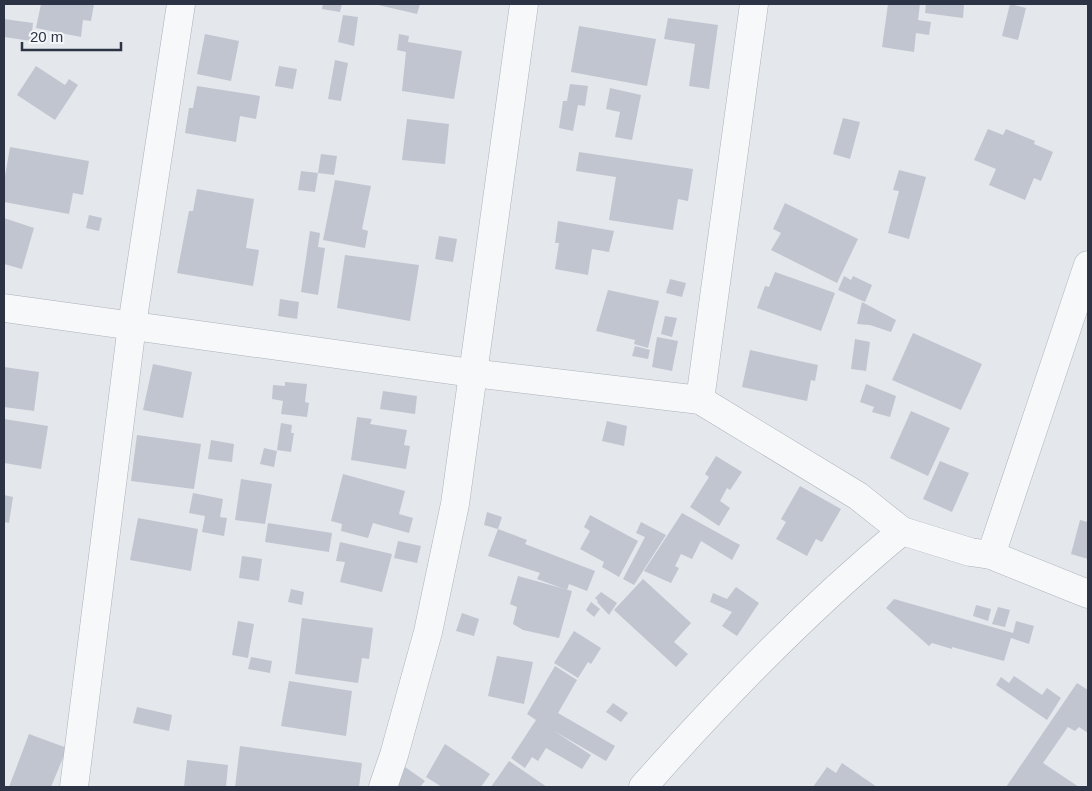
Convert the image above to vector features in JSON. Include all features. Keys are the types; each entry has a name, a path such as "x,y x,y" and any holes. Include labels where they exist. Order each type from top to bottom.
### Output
{"street":[{"path":"74,787 132,325 181,4"},
{"path":"383,787 394,755 430,623 455,504 524,4"},
{"path":"700,400 754,4"},
{"path":"991,555 1088,265"},
{"path":"4,308 472,373 700,400 858,496 902,531 970,552 991,555 1088,594"},
{"path":"643,787 707,714 856,569 902,531"}],"building":[{"path":"41,4 94,4 91,21 83,20 81,37 36,28"},
{"path":"323,4 342,4 340,12 322,9"},
{"path":"374,4 420,4 417,14"},
{"path":"888,4 920,4 918,20 931,22 929,35 916,33 914,52 882,47"},
{"path":"926,4 964,4 963,18 925,13"},
{"path":"1010,4 1026,8 1018,40 1002,36"},
{"path":"343,15 358,17 354,46 338,42"},
{"path":"668,18 718,25 709,89 689,86 695,44 664,39"},
{"path":"4,19 33,23 31,41 4,37"},
{"path":"579,26 656,39 647,86 571,72"},
{"path":"205,34 239,41 231,81 197,74"},
{"path":"399,34 409,36 408,42 462,51 454,99 402,91 406,52 397,50"},
{"path":"335,60 348,63 341,101 328,99"},
{"path":"36,66 65,85 69,79 78,85 55,120 17,95"},
{"path":"279,66 297,69 293,89 275,86"},
{"path":"570,84 588,86 585,106 578,105 573,131 559,128 563,101 567,101"},
{"path":"197,86 260,96 256,119 240,116 236,142 185,133 189,108 193,108"},
{"path":"610,88 641,95 632,140 615,137 620,112 606,109"},
{"path":"843,118 860,122 850,159 833,154"},
{"path":"407,119 449,124 445,164 402,160"},
{"path":"988,129 1003,135 1006,129 1035,141 1034,144 1053,152 1041,181 1034,178 1025,200 989,185 996,169 974,160"},
{"path":"10,147 89,161 83,195 73,193 69,214 4,202 4,182"},
{"path":"579,152 693,169 688,201 678,199 673,230 609,220 616,177 576,171"},
{"path":"321,154 337,156 334,175 318,173"},
{"path":"899,170 926,177 909,239 888,233 899,191 893,190"},
{"path":"301,171 318,173 315,192 298,190"},
{"path":"335,180 371,186 362,229 368,231 365,248 323,240"},
{"path":"197,189 254,199 246,248 259,250 253,286 177,273 189,211 193,211"},
{"path":"785,203 858,239 837,283 771,250 781,233 773,229"},
{"path":"89,215 102,218 99,231 86,228"},
{"path":"4,218 34,228 22,269 4,264"},
{"path":"558,221 614,231 609,252 592,249 588,275 555,269 559,243 555,243"},
{"path":"310,231 320,233 318,247 325,248 318,295 301,292"},
{"path":"439,236 457,239 453,262 435,259"},
{"path":"345,255 419,265 410,321 337,308"},
{"path":"775,272 835,293 821,331 757,308 765,286 769,287"},
{"path":"844,276 851,280 853,276 872,285 865,302 838,290"},
{"path":"670,279 686,283 682,297 666,293"},
{"path":"608,290 659,301 648,348 634,344 635,340 596,331"},
{"path":"280,299 299,302 297,319 278,316"},
{"path":"862,302 896,320 891,332 870,325 857,324"},
{"path":"665,316 677,318 672,337 661,334"},
{"path":"913,333 982,364 961,410 892,380"},
{"path":"657,337 678,341 672,371 652,367"},
{"path":"855,339 870,342 866,371 851,369"},
{"path":"635,346 650,350 648,359 632,356"},
{"path":"750,350 818,365 815,381 811,380 807,401 742,387"},
{"path":"153,364 192,372 183,418 143,410"},
{"path":"4,367 39,372 34,411 4,407"},
{"path":"285,382 307,384 305,402 309,403 307,417 281,414 283,401 272,399 273,385 285,386"},
{"path":"866,384 896,396 890,417 872,412 874,407 860,402"},
{"path":"383,391 417,396 415,414 380,409"},
{"path":"911,411 950,428 928,476 890,458"},
{"path":"357,417 372,419 370,424 407,430 404,445 410,446 406,469 351,460"},
{"path":"4,419 48,426 41,469 4,463"},
{"path":"607,421 627,426 624,446 602,441"},
{"path":"281,423 292,425 291,433 294,433 291,452 277,450"},
{"path":"137,435 201,444 194,489 131,481"},
{"path":"211,440 234,444 232,462 208,459"},
{"path":"264,448 277,451 274,467 260,464"},
{"path":"716,456 742,472 730,490 727,488 720,501 730,508 719,526 690,507 709,477 705,474"},
{"path":"940,461 969,473 952,512 923,499"},
{"path":"343,474 405,491 399,514 413,518 409,533 373,523 368,538 341,531 342,524 331,521"},
{"path":"241,479 272,484 265,524 235,520"},
{"path":"800,486 841,509 822,542 816,539 807,556 776,539 786,522 781,519"},
{"path":"193,493 223,499 220,517 227,518 224,536 202,532 205,516 189,513"},
{"path":"4,495 13,497 9,523 4,522"},
{"path":"487,512 502,517 498,529 484,525"},
{"path":"682,513 740,545 732,560 701,541 692,559 681,554 675,566 679,568 671,583 644,571"},
{"path":"590,515 638,541 619,577 602,567 604,562 580,549 590,531 584,527"},
{"path":"138,518 198,529 191,571 130,560"},
{"path":"1080,520 1088,522 1088,559 1071,554"},
{"path":"641,522 666,535 634,585 623,579 645,537 636,533"},
{"path":"268,523 332,533 329,552 265,542"},
{"path":"498,529 527,540 525,544 595,571 587,591 569,584 567,590 537,579 540,573 488,556"},
{"path":"398,541 421,546 417,563 394,558"},
{"path":"340,542 392,554 382,592 340,582 345,562 336,561"},
{"path":"242,556 262,559 259,581 239,578"},
{"path":"518,576 572,591 559,638 523,630 513,624 517,607 510,604"},
{"path":"643,579 691,623 674,642 688,654 676,667 614,610"},
{"path":"736,587 759,603 737,636 722,626 732,612 710,602 713,593 727,599"},
{"path":"291,589 304,592 302,605 288,602"},
{"path":"601,592 617,603 609,615 595,598"},
{"path":"894,599 1013,633 1016,621 1034,626 1029,644 1011,638 1004,661 932,643 929,646 886,608"},
{"path":"591,602 600,609 594,617 586,610"},
{"path":"976,605 991,609 988,621 973,616"},
{"path":"998,607 1010,610 1005,627 992,624"},
{"path":"462,613 479,619 474,636 456,631"},
{"path":"302,618 373,628 369,659 362,658 358,683 295,674"},
{"path":"238,621 254,624 248,658 232,655"},
{"path":"574,631 601,648 591,664 588,662 578,678 554,663"},
{"path":"497,656 533,662 524,704 488,696"},
{"path":"251,657 272,661 270,673 248,669"},
{"path":"555,666 577,680 558,713 615,746 606,761 554,731 591,755 582,769 546,748 538,761 532,757 525,768 511,758 536,720 527,714"},
{"path":"1014,676 1042,695 1047,688 1061,698 1047,720 996,685 1001,677 1009,683"},
{"path":"289,681 352,691 346,736 281,726"},
{"path":"1077,683 1088,690 1088,733 1079,727 1075,731 1068,727 1043,763 1079,787 1006,787"},
{"path":"613,703 628,713 621,722 606,712"},
{"path":"137,707 172,715 169,731 133,723"},
{"path":"29,734 67,748 51,787 9,787"},
{"path":"445,744 490,774 481,787 442,787 426,777"},
{"path":"240,746 362,763 359,787 235,787"},
{"path":"187,760 228,765 226,787 184,787"},
{"path":"509,761 547,787 491,787"},
{"path":"842,763 877,787 813,787 827,767 836,773"},
{"path":"405,767 425,781 420,787 398,787"}]}
